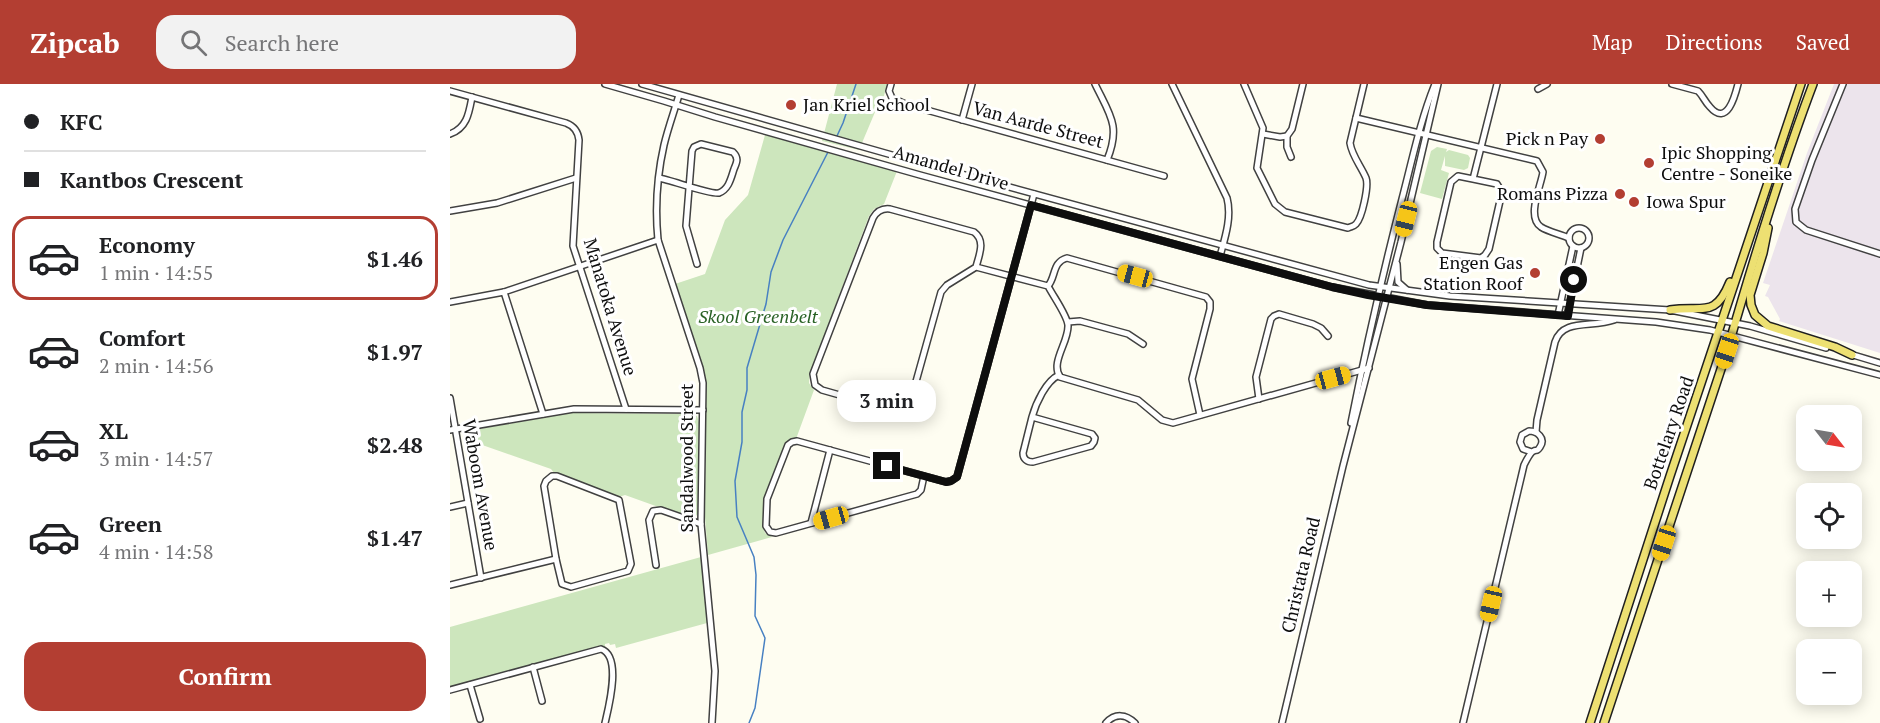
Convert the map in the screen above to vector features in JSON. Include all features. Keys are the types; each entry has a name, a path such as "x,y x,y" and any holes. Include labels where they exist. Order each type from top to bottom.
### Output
{"main road":[{"name":"Bottelary Road","path":"1590,723 1801,84"},
{"name":"Bottelary Road","path":"1604,723 1732,336 1812,84"},
{"path":"1775,196 1763,253 1750,295 1752,309 1768,326 1835,347 1852,355"},
{"path":"1670,310 1713,307 1719,303 1726,293 1747,244"}],"street":[{"name":"Amandel Drive","path":"604,84 844,153 1332,287 1438,306 1666,323 1718,332 1880,375"},
{"name":"Amandel Drive","path":"642,84 1223,246 1388,288 1469,298 1670,310 1735,323 1880,363"},
{"name":"Van Aarde Street","path":"891,84 889,91 892,98 905,104 1164,176"},
{"path":"962,120 972,84"},
{"path":"1095,84 1114,126 1113,140 1107,160"},
{"path":"1172,84 1227,198 1229,215 1220,256"},
{"path":"1244,84 1263,125 1257,166 1277,207 1285,212 1348,228 1360,219 1367,185 1366,177 1350,147 1364,84"},
{"path":"1291,157 1287,147 1287,136 1292,129 1303,84"},
{"path":"1408,291 1397,279 1401,242 1423,134 1436,84"},
{"path":"1473,178 1497,84"},
{"path":"1538,89 1547,84"},
{"path":"1672,84 1696,90 1702,94 1712,109 1722,113 1731,107 1738,84"},
{"path":"1843,84 1812,160 1795,209 1795,219 1798,225 1806,230 1880,255"},
{"name":"Manatoka Avenue","path":"450,91 574,127 579,137 572,238 579,267 626,409"},
{"name":"Sandalwood Street","path":"679,95 664,144 656,223 658,240 703,383 701,524 715,671 712,723"},
{"path":"450,134 465,124 472,97"},
{"path":"1356,118 1539,162 1543,172 1534,208 1535,219 1541,227 1570,235"},
{"path":"1263,134 1287,136"},
{"name":"Christata Road","path":"1343,466 1380,286 1423,134"},
{"path":"659,178 690,186 714,193 719,193 729,184 738,160 736,155 733,152 700,144 697,144 692,151 690,186 686,226 697,264"},
{"path":"1458,176 1473,178 1497,184 1502,192 1488,252 1481,258 1442,253 1437,248 1437,242 1451,182 1458,176"},
{"path":"450,212 497,203 576,178"},
{"path":"924,476 921,490 917,494 776,533 770,532 766,526 767,501 790,444 797,441 949,482 956,479 1034,194"},
{"path":"976,267 981,243 978,235 971,231 890,209 876,213 813,377 814,385 822,390 885,408 904,410 910,404 941,292 947,285 976,267 1048,286 1068,322 1057,367 1059,375 1065,380 1138,400 1166,422 1173,423 1369,368"},
{"path":"1568,316 1581,248 1588,242 1588,232 1579,228 1570,235"},
{"path":"1558,315 1573,246 1570,235"},
{"path":"450,302 504,292 658,240"},
{"name":"Christata Road","path":"1280,723 1401,242"},
{"path":"1573,246 1581,248"},
{"path":"1048,286 1051,284 1057,263 1067,258 1206,297 1210,302 1210,309 1192,379 1200,415"},
{"path":"504,292 543,414"},
{"path":"1259,399 1256,377 1271,319 1274,316 1281,315 1313,324 1321,328 1328,336"},
{"path":"1536,432 1555,342 1559,333 1568,327 1598,325 1616,319"},
{"path":"1068,322 1080,321 1128,334 1143,344"},
{"path":"1032,417 1092,434 1095,438 1094,442 1091,446 1033,462 1024,458 1023,453 1032,417 1037,402 1051,380 1059,375"},
{"name":"Waboom Avenue","path":"450,398 453,429 481,578"},
{"path":"453,429 574,409 703,410"},
{"path":"1463,723 1524,465 1520,442 1522,435 1528,431 1536,432 1541,438 1541,446 1532,452 1524,465"},
{"path":"810,524 830,450"},
{"path":"1523,450 1532,452"},
{"path":"557,476 618,499 631,564 627,571 568,587 561,583 556,559 544,486 548,478 557,476"},
{"path":"450,507 468,503"},
{"path":"656,565 649,520 651,513 661,510 701,524"},
{"path":"450,585 556,559"},
{"path":"450,690 598,649 607,651 611,658 613,683 605,723"},
{"path":"533,667 542,701"},
{"path":"470,685 480,718"},
{"path":"1106,723 1113,717 1122,716 1130,718 1135,723"}],"shaded area":[{"path":"1834,84 1880,84 1880,353 1779,321 1768,297 1765,296 1770,285 1763,283 1807,153"}],"green space":[{"path":"837,84 887,84 884,96 859,150 822,141"},
{"name":"Skool Greenbelt","path":"765,135 897,171 884,204 874,209 869,216 810,373 809,383 814,390 796,439 790,440 785,445 768,488 763,522 765,533 772,537 708,555 705,517 706,380 675,284 705,274 725,220 748,195"},
{"path":"1437,147 1447,149 1446,152 1449,150 1468,155 1470,158 1468,168 1464,170 1445,166 1445,156 1441,170 1449,173 1442,199 1420,193 1431,151"},
{"path":"572,413 691,414 697,416 699,422 698,513 696,516 689,518 625,495 619,497 555,474 551,469 468,440 467,431"},
{"path":"701,557 707,623 616,648 615,644 610,645 609,643 605,644 605,647 599,646 450,687 450,627"}],"waterway":[{"path":"836,138 856,84"},
{"path":"749,723 755,708 765,638 755,616 754,557 737,517 735,481 742,442 742,412 747,390 747,368 766,304 771,272 783,240 828,152"}],"place":[{"name":"Jan Kriel School","path":"791,105"},
{"name":"Pick n Pay","path":"1600,139"},
{"name":"Ipic Shopping Centre - Soneike","path":"1649,163"},
{"name":"Romans Pizza","path":"1620,194"},
{"name":"Iowa Spur","path":"1634,202"},
{"name":"Engen Gas Station Roof","path":"1535,273"}],"route":[{"path":"887,466 946,482 957,477 1031,205 1332,287 1427,305 1568,316 1574,280"}]}
